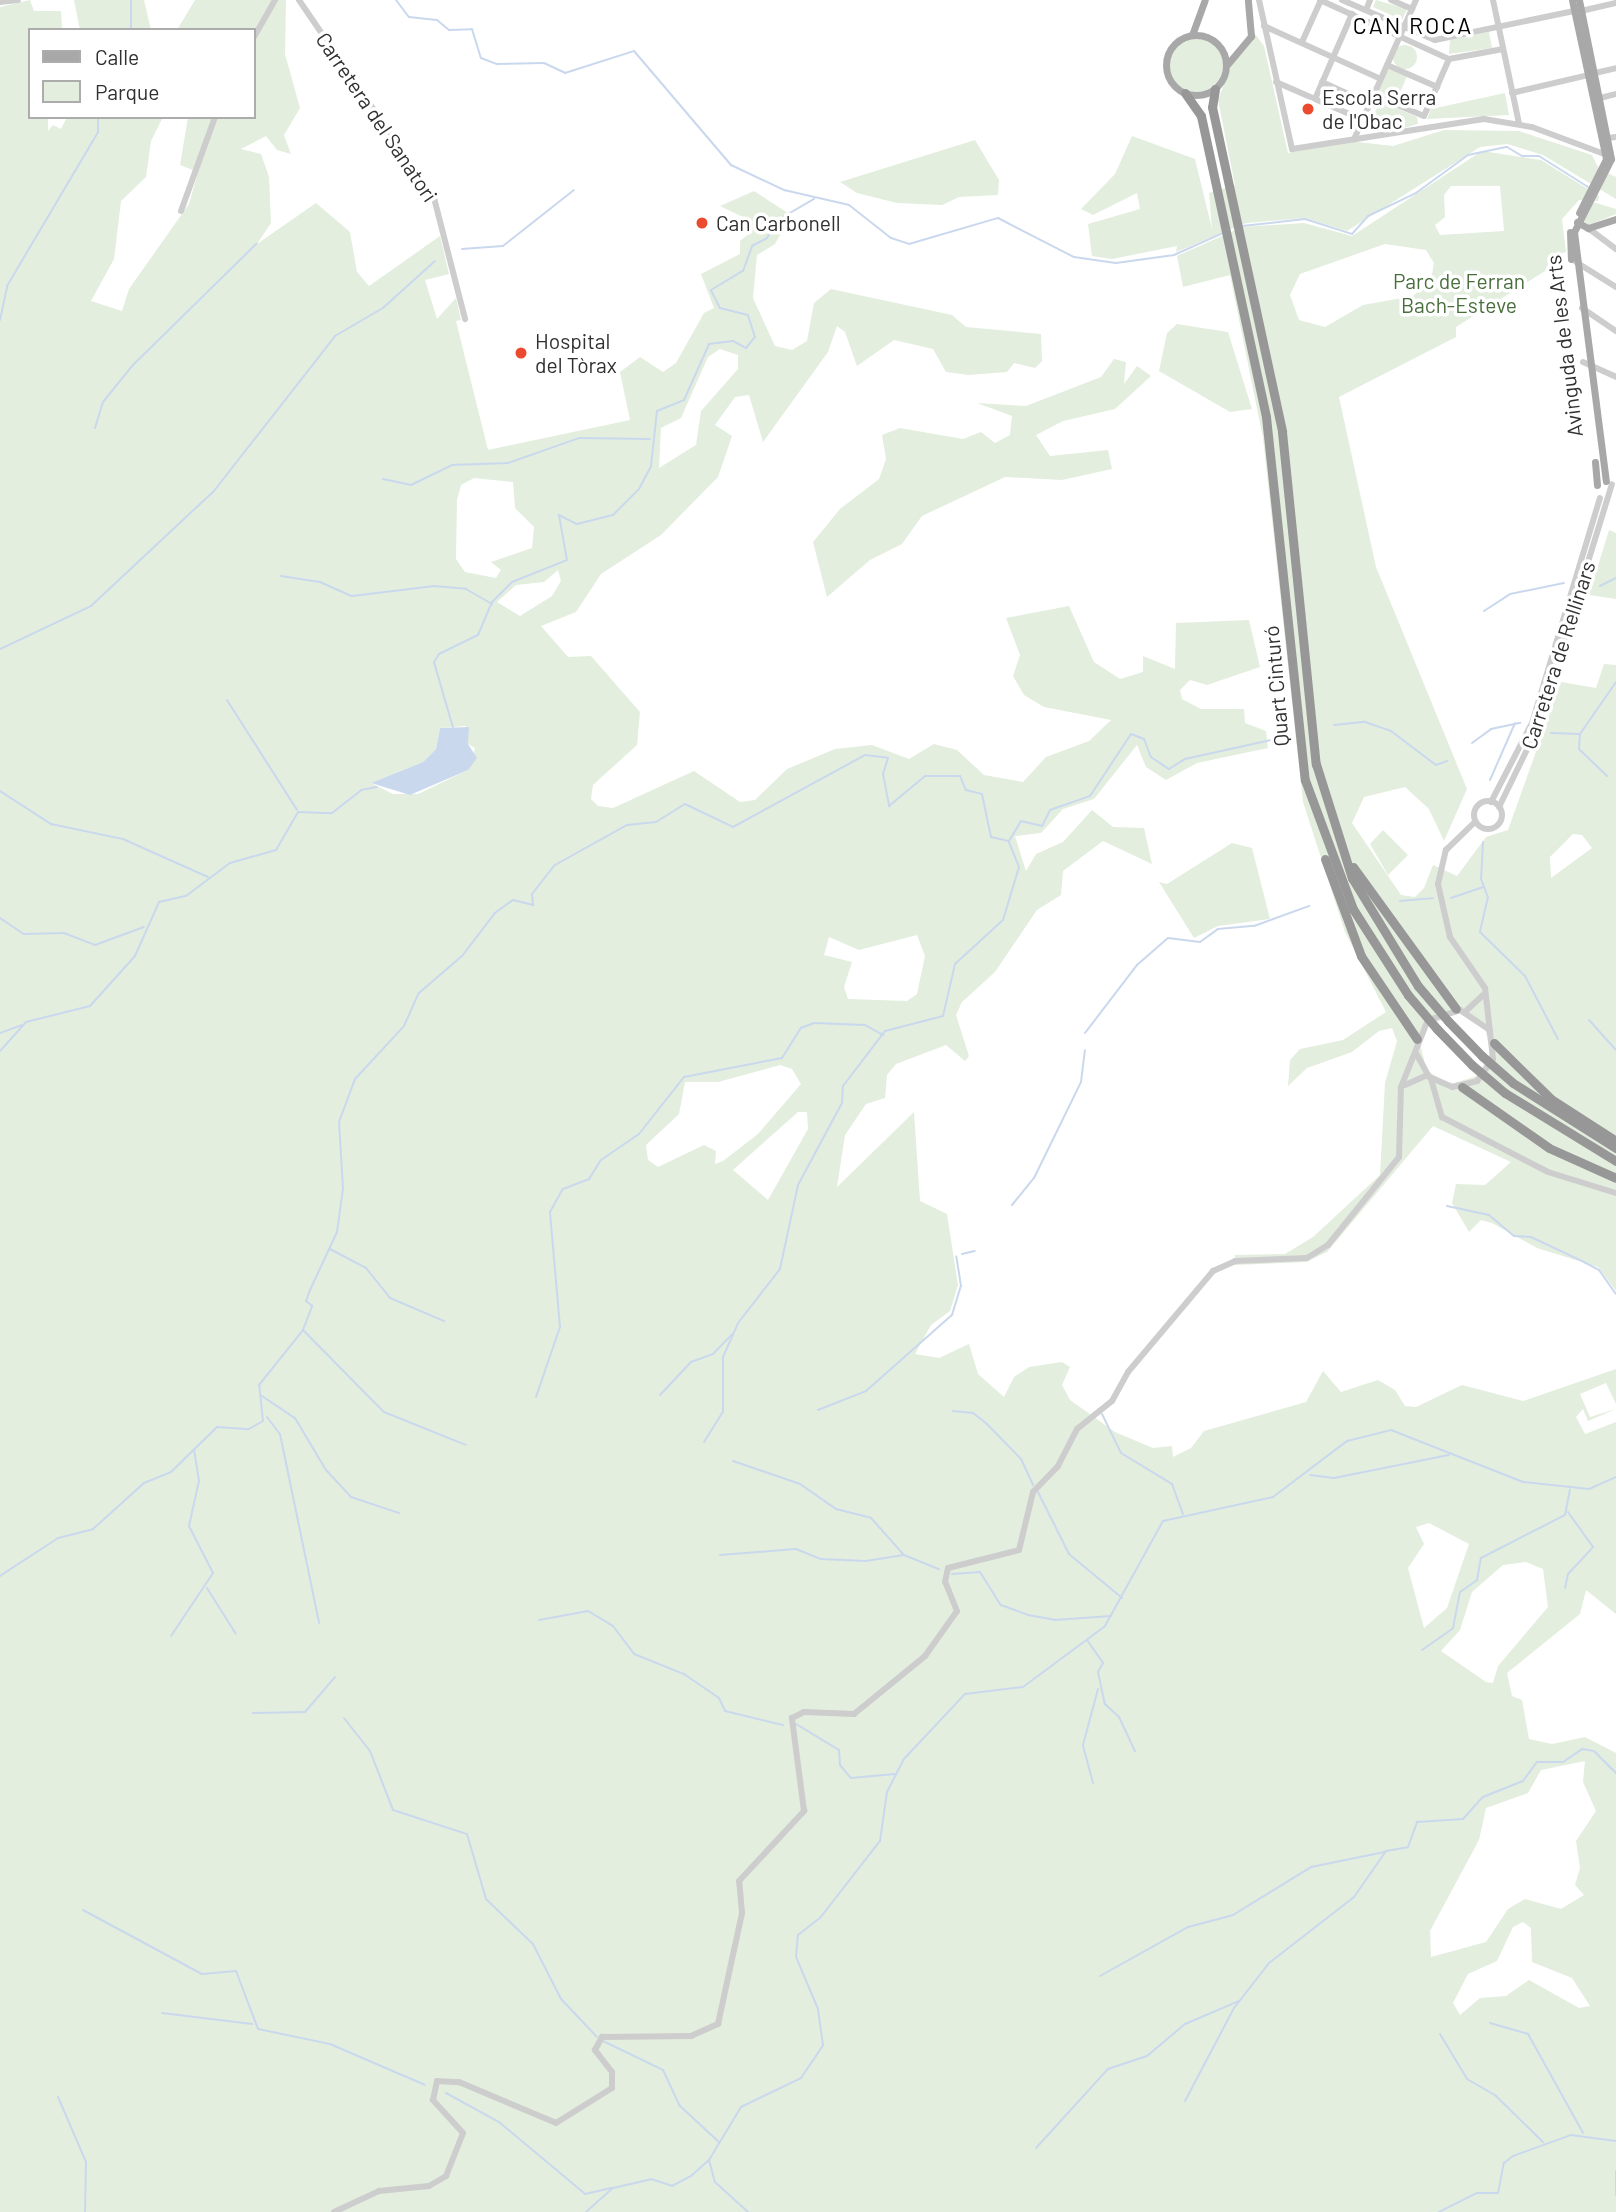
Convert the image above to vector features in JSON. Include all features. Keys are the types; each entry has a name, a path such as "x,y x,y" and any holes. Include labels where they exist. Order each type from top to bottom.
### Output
{"highway":[{"name":"Quart Cinturó","path":"1215,89 1212,107 1249,270 1286,459 1306,702 1320,782 1337,835 1371,914 1418,986 1448,1021 1513,1083 1616,1148"},
{"name":"Quart Cinturó","path":"1185,93 1201,116 1238,275 1274,465 1292,698 1313,814 1322,841 1363,927 1408,995 1437,1029 1472,1065 1505,1093 1616,1161"},
{"path":"1337,835 1376,904 1460,1010"},
{"path":"1322,841 1361,956 1417,1045"},
{"path":"1494,1043 1551,1099 1616,1141"},
{"path":"1462,1087 1549,1148 1616,1178"}],"main road":[{"path":"1206,0 1192,35 1174,44 1166,62 1170,81 1185,93 1215,89 1226,66 1251,36 1248,0"},
{"path":"1572,0 1578,11"},
{"path":"1579,0 1578,11 1604,152 1603,176"},
{"path":"1192,35 1216,42 1226,66"},
{"path":"1591,74 1611,136 1611,159 1616,171"},
{"path":"1595,108 1611,136"},
{"path":"1584,203 1611,159"},
{"name":"Avinguda de les Arts","path":"1584,203 1582,226 1574,236 1585,361 1611,482"},
{"name":"Avinguda de les Arts","path":"1584,203 1569,242 1585,361 1597,485"},
{"path":"1582,226 1616,219"}],"street":[{"path":"0,2 19,0"},
{"path":"256,33 275,0"},
{"name":"Carretera del Sanatori","path":"299,0 434,198 465,319"},
{"path":"1259,0 1292,149 1466,120 1519,123 1604,152 1611,159"},
{"path":"1302,43 1320,0 1448,58 1503,49"},
{"path":"1342,0 1435,40 1616,3"},
{"path":"1366,10 1370,0"},
{"path":"1391,0 1412,9"},
{"path":"1355,137 1416,0"},
{"path":"1493,0 1519,123"},
{"path":"1315,99 1352,14"},
{"path":"1264,26 1381,79"},
{"path":"1374,95 1425,115 1448,58 1450,38"},
{"path":"1387,65 1437,87"},
{"path":"1512,93 1616,68"},
{"path":"1276,82 1363,120"},
{"path":"1322,82 1370,104"},
{"path":"1600,98 1616,94"},
{"path":"181,211 214,119"},
{"path":"1359,129 1374,136"},
{"path":"1582,226 1616,249"},
{"path":"1576,261 1616,287"},
{"path":"1582,309 1616,331"},
{"path":"1585,361 1616,377"},
{"path":"1603,499 1597,485 1611,482"},
{"path":"1603,499 1611,482"},
{"name":"Carretera de Rellinars","path":"1492,802 1528,736 1603,499"},
{"name":"Carretera de Rellinars","path":"1499,807 1536,732 1603,499"},
{"path":"1401,1096 1411,1077 1429,1077 1447,1086 1462,1087 1486,1072 1494,1043 1481,983 1450,937 1438,884 1446,850 1475,822 1483,802 1479,793"},
{"path":"1475,822 1485,829 1497,826 1499,807 1492,802 1483,802"},
{"path":"334,2212 379,2191 429,2186 446,2176 463,2133 433,2100 437,2081 459,2082 556,2123 612,2088 612,2072 595,2050 602,2037 691,2036 718,2024 742,1913 739,1881 804,1811 792,1718 804,1712 854,1714 925,1656 957,1611 945,1582 948,1568 1019,1550 1033,1492 1058,1466 1077,1429 1112,1401 1128,1372 1213,1271 1234,1261 1307,1258 1328,1245 1399,1157 1401,1096 1417,1045 1431,1017 1481,1002 1481,983"},
{"path":"1460,1010 1490,1030"},
{"path":"1417,1045 1442,1117 1505,1151 1616,1193"},
{"path":"1434,1098 1447,1086"}],"green space":[{"path":"30,0 34,11 61,11 62,28 28,28 28,119 48,119 48,131 53,125 61,129 66,119 162,119 151,141 146,177 121,201 114,259 91,301 122,311 129,289 189,204 198,172 180,165 188,119 256,119 256,28 178,28 195,0 286,0 285,54 300,108 284,135 291,154 277,150 266,136 241,149 261,154 269,177 271,223 257,244 316,203 350,232 357,272 369,286 440,236 449,274 425,280 437,319 456,298 461,320 456,321 488,450 630,420 620,372 640,357 663,372 676,363 704,313 714,308 701,274 740,254 740,241 750,233 749,220 720,206 754,191 791,215 775,244 757,255 753,298 775,346 792,350 807,341 814,303 831,289 952,315 966,327 1041,334 1042,361 1035,368 1014,363 1007,372 969,375 946,372 933,349 894,340 857,366 845,332 837,326 828,352 763,442 749,395 735,397 715,425 732,436 718,477 661,535 601,574 576,612 541,626 568,657 591,656 640,712 637,745 593,785 591,799 598,806 613,808 694,771 740,802 755,800 787,769 835,749 872,745 909,759 934,744 957,750 984,775 1023,782 1046,757 1089,741 1111,720 1044,707 1024,695 1013,676 1020,655 1006,618 1069,606 1094,662 1120,679 1143,672 1143,656 1175,669 1176,623 1249,620 1260,667 1207,685 1190,680 1180,690 1182,699 1201,709 1244,709 1245,723 1266,731 1268,748 1197,763 1166,780 1146,767 1137,745 1094,799 1063,809 1041,833 1015,836 1026,871 1036,854 1063,842 1092,810 1113,827 1144,828 1152,864 1103,841 1063,871 1061,895 1037,910 995,972 962,1002 956,1015 969,1056 965,1061 946,1045 896,1064 887,1075 885,1098 866,1104 845,1135 837,1187 914,1112 920,1201 947,1214 958,1285 950,1311 931,1325 915,1354 939,1358 969,1344 978,1374 1004,1397 1014,1377 1029,1367 1062,1362 1070,1367 1062,1385 1070,1400 1115,1432 1153,1448 1172,1446 1173,1457 1191,1448 1204,1431 1306,1402 1323,1371 1341,1392 1378,1380 1395,1390 1405,1406 1416,1407 1462,1385 1523,1401 1616,1369 1616,1404 1606,1383 1580,1394 1590,1417 1616,1409 1588,1421 1583,1409 1576,1417 1585,1434 1616,1422 1616,1614 1586,1590 1580,1614 1507,1673 1512,1696 1522,1700 1529,1739 1552,1744 1585,1737 1616,1753 1616,2212 0,2212 0,7","holes":["720,349 738,355 738,369 701,411 696,445 659,468 661,428 681,418 708,357","474,478 513,482 515,508 534,527 532,548 491,562 501,570 496,578 465,572 456,559 457,500 461,485","558,570 561,581 552,596 520,616 497,602 516,585 544,582","466,726 468,744 475,748 468,770 418,794 393,794 371,783 423,762 436,749 440,728","917,935 925,956 917,994 907,1001 848,999 844,987 852,962 824,955 829,937 859,950","780,1065 792,1069 801,1084 758,1134 723,1161 715,1164 716,1151 704,1145 658,1167 648,1160 646,1145 679,1114 685,1082 718,1082","798,1112 807,1112 808,1129 768,1200 733,1170","1429,1523 1469,1544 1447,1608 1424,1628 1408,1568 1424,1544 1416,1527","1526,1562 1543,1569 1548,1607 1498,1666 1493,1683 1486,1682 1441,1651 1460,1630 1472,1592 1503,1565","1585,1761 1583,1782 1596,1811 1576,1841 1580,1868 1575,1885 1584,1895 1561,1909 1525,1899 1508,1909 1486,1942 1431,1957 1430,1931 1479,1840 1486,1808 1528,1793 1541,1770","1523,1922 1531,1928 1532,1962 1572,1978 1590,2006 1579,2008 1529,1980 1506,1996 1480,1998 1460,2015 1453,2003 1468,1974 1497,1961 1513,1927"]},
{"path":"74,0 144,0 151,28 80,28"},
{"path":"1376,0 1407,9 1402,20 1373,7"},
{"path":"1489,32 1492,48 1449,54 1450,40"},
{"path":"1255,34 1264,46 1288,153 1349,141 1393,146 1444,130 1519,131 1592,155 1599,169 1616,177 1616,199 1543,155 1507,144 1480,147 1347,231 1305,218 1246,223 1176,252 1177,246 1112,259 1092,256 1088,224 1140,209 1137,193 1093,215 1081,209 1115,174 1132,136 1195,159 1212,229 1209,193 1235,185 1218,100 1231,66"},
{"path":"1196,38 1215,46 1223,65 1215,84 1196,92 1177,84 1169,65 1177,46"},
{"path":"1405,45 1413,49 1417,57 1413,65 1405,69 1397,65 1393,57 1397,49"},
{"path":"1388,69 1407,76 1396,102 1377,92"},
{"path":"1505,93 1509,115 1427,119 1431,109"},
{"path":"1381,101 1417,117 1418,124 1389,132 1366,128"},
{"path":"975,140 999,180 998,195 959,197 942,205 897,203 857,193 840,182"},
{"name":"Parc de Ferran Bach-Esteve","path":"1482,151 1541,160 1599,196 1598,201 1579,200 1562,219 1566,252 1551,257 1545,271 1456,327 1456,337 1339,397 1376,567 1467,789 1444,841 1429,809 1405,787 1364,797 1352,823 1401,895 1415,897 1424,888 1433,865 1457,876 1486,837 1508,830 1561,682 1596,688 1604,664 1616,665 1616,1291 1598,1267 1537,1248 1492,1223 1481,1220 1469,1232 1452,1203 1456,1184 1485,1185 1511,1162 1433,1126 1327,1252 1306,1262 1235,1265 1235,1255 1285,1254 1313,1237 1380,1175 1385,1083 1397,1041 1392,1028 1379,1031 1352,1052 1307,1068 1288,1086 1290,1060 1300,1049 1343,1040 1386,1012 1345,932 1303,802 1263,438 1230,275 1183,287 1177,256 1242,227 1304,223 1352,236","holes":["1451,186 1500,186 1504,231 1440,235 1435,225 1445,217 1444,195","1385,244 1426,250 1434,263 1431,280 1413,296 1363,305 1325,327 1299,320 1290,295 1300,274","1573,834 1582,835 1592,848 1551,878 1550,857","1459,1013 1485,1029 1491,1052 1477,1076 1451,1084 1427,1071 1420,1044 1427,1026"]},
{"path":"1593,202 1616,209 1616,214 1589,225 1582,220"},
{"path":"1177,324 1228,332 1252,409 1230,412 1159,371 1167,333"},
{"path":"1114,359 1126,362 1124,384 1137,366 1151,376 1115,409 1063,421 1036,435 1050,456 1108,450 1112,469 1062,480 1005,477 922,516 902,544 870,560 827,597 813,542 840,509 879,479 886,459 882,435 900,428 963,439 981,432 995,443 1010,435 1012,416 977,403 1026,406 1101,377"},
{"path":"1609,530 1616,533 1616,599 1589,595"},
{"path":"1383,830 1408,855 1388,875 1370,844"},
{"path":"1232,843 1252,848 1270,919 1218,926 1194,938 1159,882 1167,884"}],"water":[{"path":"469,727 468,744 477,758 468,770 410,795 371,783 423,762 436,749 440,728"}],"waterway":[{"path":"131,0 131,28"},
{"path":"396,0 409,17 437,20 449,30 472,29 481,58 497,64 544,63 565,73 634,51 731,165 784,190 849,205 891,238 909,244 998,218 1074,257 1116,263 1174,255 1223,233"},
{"path":"0,320 7,286 98,132 98,119"},
{"path":"1242,226 1305,219 1352,234 1368,216 1416,193 1468,155 1507,147 1522,156 1539,156 1588,187"},
{"path":"462,249 503,246 574,190"},
{"path":"454,731 434,662 439,654 478,635 492,602 512,582 567,560 559,515 577,524 613,515 639,489 651,466 657,411 684,400 709,344 733,341 746,348 755,337 748,315 720,308 711,290 743,271 752,246 767,238 776,221 814,199"},
{"path":"95,428 103,402 133,365 256,244"},
{"path":"0,649 91,606 214,491 335,336 383,308 435,261"},
{"path":"383,479 411,485 452,465 508,463 579,438 650,439"},
{"path":"281,576 320,582 352,596 434,586 466,589 492,604"},
{"path":"1600,586 1616,578"},
{"path":"1484,611 1510,594 1564,583"},
{"path":"1551,733 1580,734 1616,682"},
{"path":"227,700 297,810"},
{"path":"1334,725 1365,722 1391,731 1436,765 1447,761"},
{"path":"1490,780 1515,723"},
{"path":"1472,743 1491,729 1520,723"},
{"path":"0,1576 58,1538 93,1529 144,1483 171,1472 217,1427 249,1429 263,1421 259,1385 303,1330 312,1306 306,1301 337,1232 343,1189 339,1122 355,1079 404,1026 419,993 462,956 495,913 513,900 533,905 532,894 555,865 627,825 656,822 685,804 733,827 865,755 888,758 883,774 889,806 925,776 960,776 966,790 982,794 991,837 1009,841 1021,821 1042,826 1050,810 1090,796 1131,734 1144,739 1151,757 1169,769 1185,759 1271,740"},
{"path":"1580,734 1579,749 1607,776"},
{"path":"0,1051 26,1022 90,1006 135,956 159,902 186,896 230,863 276,850 298,812 332,813 361,790 377,787"},
{"path":"0,791 51,824 123,839 208,877"},
{"path":"704,1442 723,1411 723,1357 738,1323 780,1269 798,1185 842,1103 843,1086 885,1031 943,1016 955,964 1003,920 1019,867 1009,842"},
{"path":"1483,842 1481,879 1488,897 1480,932 1525,976 1558,1039"},
{"path":"1451,898 1483,887"},
{"path":"1400,901 1433,898"},
{"path":"1085,1033 1137,965 1168,938 1200,942 1218,929 1254,926 1309,906"},
{"path":"0,918 24,934 64,933 95,945 144,927"},
{"path":"1589,1020 1616,1050"},
{"path":"536,1397 560,1327 550,1212 563,1189 589,1179 601,1160 639,1134 684,1077 782,1058 801,1028 814,1023 865,1025 883,1035"},
{"path":"0,1033 22,1025"},
{"path":"1012,1205 1034,1178 1081,1082 1085,1050"},
{"path":"1447,1206 1489,1215 1514,1236 1531,1237 1582,1261 1599,1270 1616,1294"},
{"path":"330,1249 366,1268 390,1298 444,1321"},
{"path":"962,1254 975,1251"},
{"path":"818,1410 866,1391 952,1315 961,1286 956,1256"},
{"path":"303,1330 384,1412 466,1445"},
{"path":"660,1395 691,1362 713,1354 732,1334"},
{"path":"262,1396 295,1418 326,1470 351,1497 399,1513"},
{"path":"953,1411 973,1413 987,1424 1021,1459 1033,1485"},
{"path":"1102,1414 1121,1453 1172,1484 1183,1514"},
{"path":"267,1417 280,1434 319,1623"},
{"path":"586,2212 613,2188 651,2179 672,2186 691,2176 709,2160 741,2107 801,2078 823,2045 818,2009 796,1957 798,1935 820,1918 880,1841 887,1792 903,1760 965,1694 1023,1687 1105,1626 1163,1521 1273,1497 1347,1441 1391,1430 1523,1482 1589,1489 1616,1477"},
{"path":"171,1636 213,1573 189,1526 199,1481 194,1450"},
{"path":"1310,1475 1334,1478 1449,1455"},
{"path":"733,1461 800,1484 836,1509 871,1518 904,1555 939,1569"},
{"path":"1422,1650 1453,1628 1460,1592 1477,1580 1481,1558 1565,1515 1570,1489"},
{"path":"1038,1492 1069,1554 1122,1598"},
{"path":"1565,1588 1568,1574 1593,1547 1568,1512"},
{"path":"720,1555 796,1549 821,1559 866,1561 904,1555"},
{"path":"952,1574 980,1572 1001,1605 1028,1615 1055,1620 1111,1616"},
{"path":"207,1588 236,1634"},
{"path":"539,1620 588,1611 613,1626 634,1654 684,1674 719,1698 725,1711 783,1725"},
{"path":"1087,1640 1103,1663 1098,1672 1105,1704 1119,1717 1135,1752"},
{"path":"253,1713 305,1712 335,1677"},
{"path":"1093,1783 1083,1745 1098,1689"},
{"path":"344,1718 370,1751 393,1810 467,1834 486,1899 533,1944 561,1999 597,2037"},
{"path":"796,1724 839,1750 840,1765 851,1778 895,1774"},
{"path":"1185,2101 1234,2008 1269,1963 1354,1897 1386,1851 1408,1847 1417,1822 1463,1819 1483,1797 1523,1781 1537,1762 1563,1762 1582,1749 1594,1751 1616,1773"},
{"path":"1100,1976 1188,1927 1233,1915 1311,1867 1384,1852"},
{"path":"83,1910 202,1974 236,1971 258,2029 330,2044 425,2085"},
{"path":"1036,2148 1108,2069 1147,2056 1185,2024 1239,2001"},
{"path":"162,2013 252,2024"},
{"path":"1490,2023 1528,2034 1583,2133"},
{"path":"1440,2034 1467,2079 1496,2096 1543,2142"},
{"path":"603,2041 663,2070 680,2106 719,2142"},
{"path":"446,2093 499,2122 585,2194 611,2188"},
{"path":"58,2097 86,2162 85,2212"},
{"path":"1439,2212 1477,2193 1498,2193 1504,2163 1513,2156 1571,2135 1616,2141"},
{"path":"709,2160 715,2182 748,2212"},
{"path":"1616,2171 1616,2195"}],"place":[{"name":"Escola Serra de l'Obac","path":"1308,109"},
{"name":"Can Carbonell","path":"702,223"},
{"name":"Hospital del Tòrax","path":"521,353"}],"district":[{"name":"CAN ROCA","path":"1413,25"}]}
